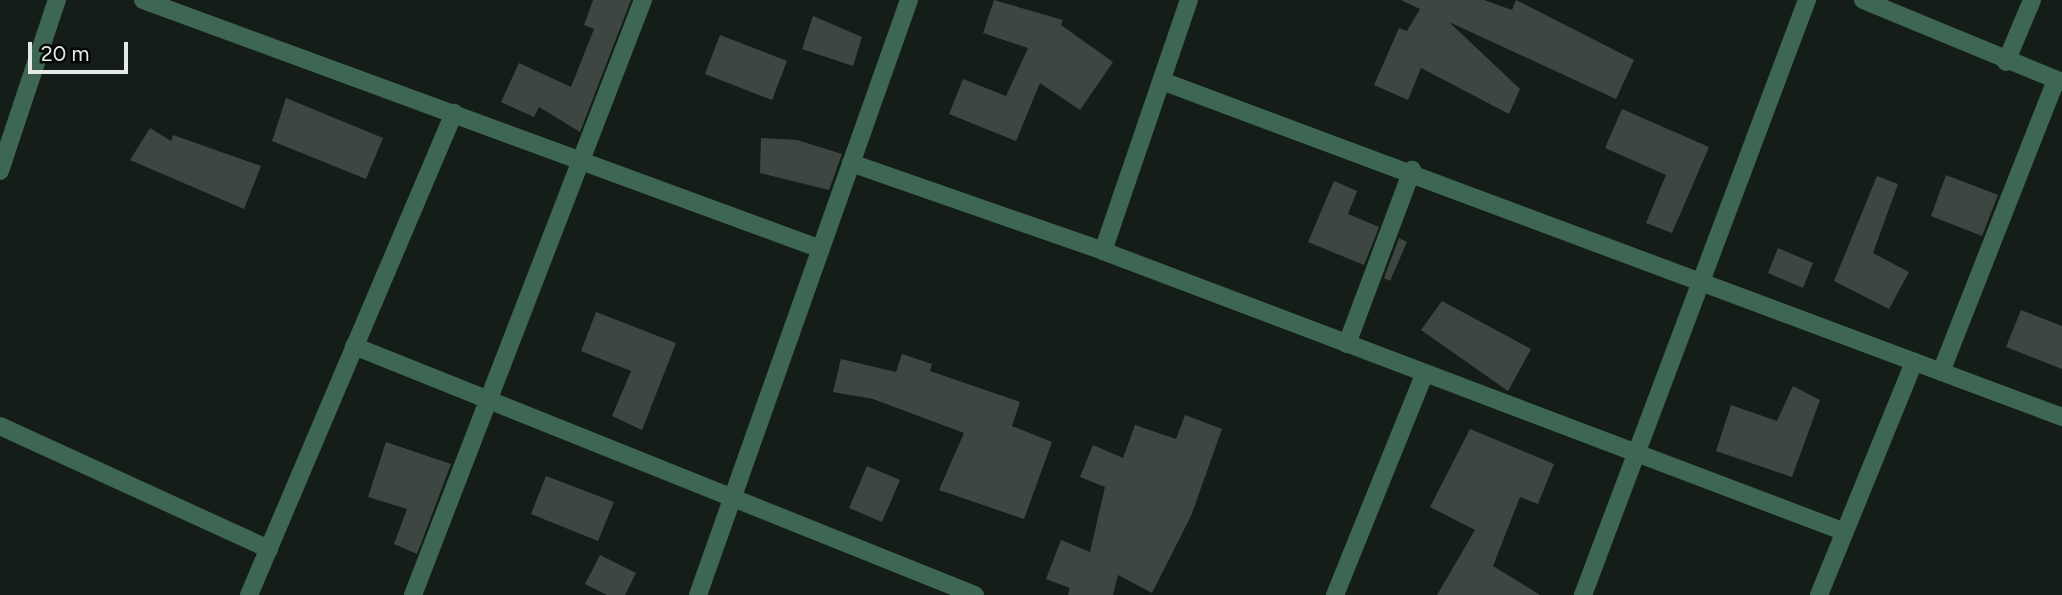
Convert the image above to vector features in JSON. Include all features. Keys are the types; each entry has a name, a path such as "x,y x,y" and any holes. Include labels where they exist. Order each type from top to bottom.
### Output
{"street":[{"path":"0,171 57,0"},
{"path":"143,0 821,249"},
{"path":"413,595 483,400 583,162 643,0"},
{"path":"698,595 909,0"},
{"path":"1103,251 1189,0"},
{"path":"1583,595 1807,0"},
{"path":"1863,0 2059,81 1941,372"},
{"path":"2007,61 2032,0"},
{"path":"1162,81 1412,170 2062,416"},
{"path":"249,595 454,113"},
{"path":"850,163 1103,251 1636,457 1844,533"},
{"path":"1347,344 1412,170"},
{"path":"354,346 732,502 975,595"},
{"path":"1819,595 1914,362"},
{"path":"1335,595 1424,374"},
{"path":"0,426 269,549"}],"building":[{"path":"593,0 631,0 580,132 539,107 534,117 501,102 519,63 571,87 594,29 584,25"},
{"path":"994,0 1063,20 1061,25 1113,62 1080,110 1040,83 1016,141 949,114 963,79 1006,96 1028,48 983,33"},
{"path":"1401,0 1484,0 1512,10 1516,0 1634,60 1616,99 1449,22 1520,89 1509,114 1421,68 1408,100 1374,85 1399,28 1407,31 1420,9"},
{"path":"813,16 862,37 853,66 802,49"},
{"path":"720,35 787,61 772,100 705,74"},
{"path":"286,98 383,138 366,179 272,141"},
{"path":"1622,109 1709,147 1672,233 1646,223 1666,175 1605,148"},
{"path":"150,128 171,141 173,135 261,166 244,209 130,160"},
{"path":"761,138 797,140 842,154 829,190 760,173"},
{"path":"1946,175 1998,195 1982,236 1931,216"},
{"path":"1877,176 1898,184 1873,253 1909,272 1889,309 1834,281"},
{"path":"1334,181 1357,191 1348,214 1379,227 1364,265 1308,242"},
{"path":"1399,238 1407,242 1390,281 1384,278"},
{"path":"1778,248 1813,263 1803,288 1768,273"},
{"path":"1442,301 1531,349 1508,391 1421,330"},
{"path":"2021,310 2062,326 2062,369 2006,347"},
{"path":"596,312 676,343 642,430 612,416 631,371 581,351"},
{"path":"902,354 932,364 930,371 1020,402 1012,426 1052,442 1024,519 939,490 964,433 873,399 833,392 841,359 896,372"},
{"path":"1793,386 1820,400 1792,477 1716,451 1731,405 1777,421"},
{"path":"1185,415 1222,429 1191,516 1152,593 1118,575 1113,595 1068,595 1070,588 1046,579 1061,540 1090,552 1105,487 1080,477 1093,445 1123,458 1135,425 1176,439"},
{"path":"1470,429 1554,464 1538,504 1520,497 1493,566 1540,595 1437,595 1475,530 1430,507"},
{"path":"386,442 451,464 417,554 394,544 407,509 368,497"},
{"path":"867,466 900,480 882,522 849,508"},
{"path":"546,476 614,502 598,541 531,514"},
{"path":"600,555 636,573 625,595 607,595 585,584"}]}
